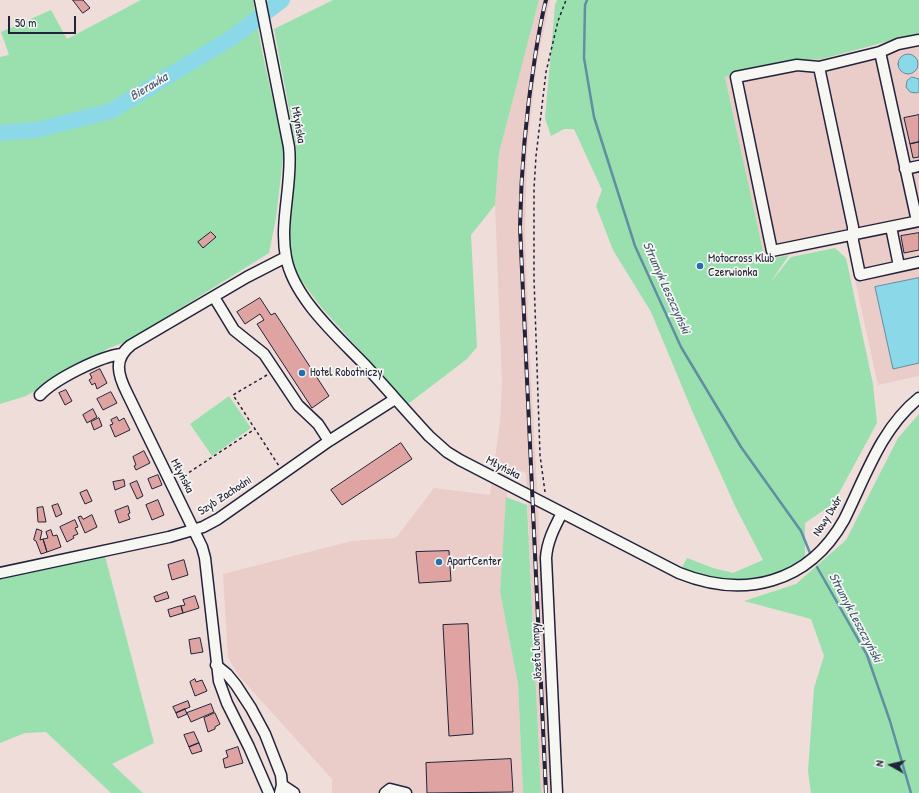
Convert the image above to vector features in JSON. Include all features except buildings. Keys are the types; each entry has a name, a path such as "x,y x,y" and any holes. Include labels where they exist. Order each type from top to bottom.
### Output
{"street":[{"name":"Młyńska","path":"260,0 268,34 290,152 285,232 286,257 292,277 306,299 326,323 429,436 447,452 562,513"},
{"path":"880,52 905,169 918,221 772,251 736,77 797,64 819,67 880,52 898,44 919,40"},
{"path":"819,67 852,228 860,275 919,262"},
{"path":"905,169 919,166"},
{"path":"891,227 899,266"},
{"path":"40,395 60,379 101,359 111,355 122,354 139,340 286,257"},
{"path":"214,297 234,330 261,351 298,405 318,424 329,441"},
{"name":"Młyńska","path":"122,354 119,361 119,370 124,387 195,530 205,558 219,681 224,696 253,754 269,793"},
{"name":"Nowy Dwór","path":"562,513 666,567 700,581 719,585 737,586 755,585 767,582 792,572 819,553 828,544 844,520 888,432 902,412 919,398"},
{"name":"Szyb Zachodni","path":"0,573 195,530 218,519 329,441 396,399"},
{"name":"Józefa Lompy","path":"557,793 546,558 548,544 562,513"},
{"path":"216,665 231,679 256,717 272,750 281,775 281,789 294,793"},
{"path":"385,793 390,789 406,793"}],"path":[{"path":"546,504 540,455 534,278 534,189 536,149 546,72 554,36 566,0"},
{"path":"275,370 233,395 283,473"},
{"path":"176,481 255,429"}],"shaded area":[{"path":"539,0 550,0 536,68 527,152 525,236 551,793 541,793 526,473 509,467 500,592 518,684 523,793 332,793 332,779 238,675 228,657 223,574 352,541 396,538 434,488 490,495 500,422 502,383 495,205 499,153"},
{"path":"919,33 919,376 878,385 847,243 765,260 725,77 802,60 822,59 877,46 905,36"}],"green space":[{"path":"141,0 253,0 262,51 284,150 276,218 269,253 128,341 109,348 26,396 0,404 0,57 9,55 1,32 51,10 67,39"},
{"path":"333,0 539,0 499,153 495,205 471,235 477,347 467,359 408,404 321,307 295,272 290,256 288,218 296,146 274,29"},
{"name":"Motocross Klub Czerwionka","path":"557,0 919,0 919,33 822,59 802,60 725,77 765,260 789,255 770,283 791,257 835,248 846,258 873,384 877,423 833,504 805,523 805,557 776,574 742,582 710,579 681,569 687,558 713,568 733,573 763,560 736,508 693,413 651,312 613,250 596,206 602,190 574,129 564,129 551,136 545,118 555,5"},
{"path":"229,396 251,428 212,456 190,424"},
{"path":"919,414 919,793 811,793 808,771 814,688 824,656 811,619 744,601 796,584 846,540 898,438"},
{"path":"506,497 527,505 541,793 523,793 518,684 500,592"},
{"path":"105,556 154,743 112,764 143,793 111,793 46,732 25,733 0,743 0,577"}],"water":[{"path":"908,54 915,57 918,64 915,71 908,74 901,71 898,64 901,57"},
{"path":"912,77 919,79 919,92 910,92 906,87 907,81"},
{"path":"919,278 919,363 893,369 875,287"}],"waterway":[{"name":"Bierawka","path":"0,133 37,130 111,111 233,37 282,0"},
{"name":"Strumyk Leszczyński","path":"587,0 585,5 584,58 594,117 635,246 681,347 741,447 801,531 810,553"},
{"name":"Strumyk Leszczyński","path":"817,567 867,655 890,721 911,793"}],"railway":[{"path":"546,0 536,50 527,120 520,227 546,793"}],"place":[{"name":"Motocross Klub Czerwionka","path":"700,266"},
{"name":"Hotel Robotniczy","path":"302,373"},
{"name":"ApartCenter","path":"439,562"}]}
